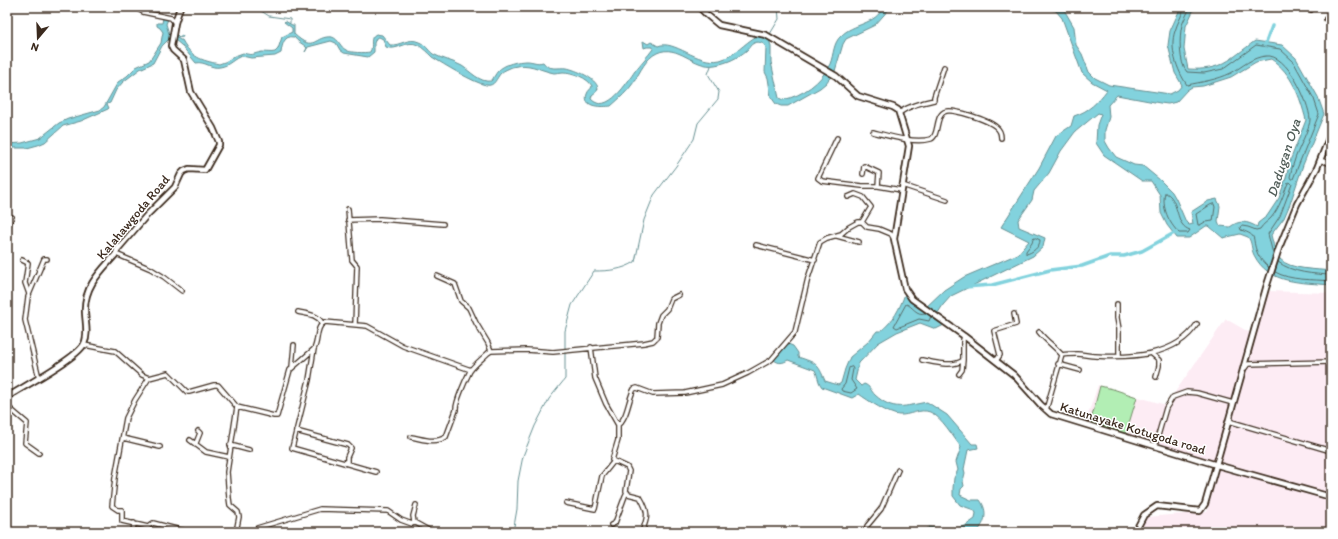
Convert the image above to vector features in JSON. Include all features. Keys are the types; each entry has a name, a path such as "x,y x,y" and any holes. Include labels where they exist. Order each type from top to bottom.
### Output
{"street":[{"path":"134,7 143,12 171,18 174,23"},
{"name":"Kalahawgoda Road","path":"84,345 87,327 85,310 86,298 92,282 147,215 176,187 181,174 189,169 205,170 219,145 213,128 191,92 184,60 173,50 171,46 174,23 180,7"},
{"path":"682,7 689,7"},
{"path":"699,7 718,25 766,35 836,76 858,96 893,107 898,110 899,113 916,104 934,100 944,67"},
{"path":"873,132 908,140 934,138 940,116 943,112 947,111 970,115 987,122 996,127 1001,133 1001,138"},
{"name":"Katunayake Kotugoda road","path":"899,113 909,146 894,239 905,289 912,299 940,318 1014,375 1051,414 1216,465 1331,497"},
{"path":"1135,532 1144,515 1157,506 1200,511 1205,504 1266,288 1279,248 1297,204 1310,181 1331,133"},
{"path":"836,138 818,178 822,181 862,186 902,188 946,200"},
{"path":"1320,160 1331,164"},
{"path":"863,174 864,166 879,173 878,186"},
{"path":"618,426 621,424 625,415 634,389 637,388 653,394 685,393 722,386 771,360 795,332 808,278 820,242 827,238 841,234 849,227 858,222 862,222 871,207 863,197 855,194 848,197"},
{"path":"348,208 352,260 357,266 355,325"},
{"path":"7,228 12,217"},
{"path":"348,220 380,220 443,224"},
{"path":"862,222 867,227 879,229 891,234 894,239"},
{"path":"836,235 859,242"},
{"path":"756,245 815,260"},
{"path":"116,254 158,273 182,291"},
{"path":"39,378 25,320 29,294 44,260 47,259"},
{"path":"22,260 28,263 25,283 29,294"},
{"path":"437,276 456,284 460,301 469,308 491,351"},
{"path":"411,437 439,441 446,437 456,410 456,406 471,370 491,351 527,350 553,352 654,341 657,337 658,323 661,315 667,309 672,299 679,294"},
{"path":"1117,304 1119,356"},
{"path":"298,312 315,316 319,318 322,323"},
{"path":"996,361 1000,355 994,331 1016,324 1014,314"},
{"path":"322,323 325,322 372,328 403,346 471,370"},
{"path":"322,323 314,349 309,380 292,448 376,472"},
{"path":"1062,355 1077,354 1119,356 1152,354 1176,344 1193,330 1197,324"},
{"path":"1039,332 1045,340 1053,345 1062,355"},
{"path":"959,374 962,370 964,336"},
{"path":"7,398 55,368 80,350 84,345 115,351 142,375 149,378 168,373 187,392 214,384 218,385 237,407 277,416 287,378 292,367 294,345"},
{"path":"566,503 595,509 602,476 614,461 612,460 618,440 618,426 606,404 595,378 591,347"},
{"path":"292,367 314,349"},
{"path":"1152,354 1159,360 1156,377"},
{"path":"1046,410 1058,364 1062,355"},
{"path":"922,360 948,364 961,362 963,360"},
{"path":"1331,362 1246,365 1230,420 1232,422 1331,451"},
{"path":"1058,364 1080,370"},
{"path":"149,378 126,418 115,478 112,506 118,510 122,510 122,521 148,527 154,523 188,532"},
{"path":"1155,446 1166,408 1173,397 1187,392 1197,393 1233,403"},
{"path":"7,406 27,423 25,443 39,453"},
{"path":"236,532 239,517 238,512 230,504 227,472 237,407"},
{"path":"196,445 200,433 198,431"},
{"path":"296,431 348,445 351,448 347,457 347,462"},
{"path":"123,438 160,447"},
{"path":"190,440 206,452 229,457"},
{"path":"230,445 249,450"},
{"path":"610,525 615,523 624,496 627,492 629,471 627,467 614,461"},
{"path":"866,532 867,526 881,509 898,470"},
{"path":"627,492 640,497 647,510 648,517 642,532"},
{"path":"414,522 413,516 416,505"},
{"path":"257,528 320,509 388,511 401,520 412,524 414,522 432,532"},
{"path":"133,532 134,523"}],"shaded area":[{"path":"1267,291 1331,293 1331,532 1138,532 1146,517 1207,512 1220,464 1085,423 1098,385 1166,405 1226,319 1252,334"}],"green space":[{"path":"1100,386 1137,397 1126,433 1090,424"}],"water":[{"path":"883,7 891,7 875,25 846,39 843,44 835,71 826,83 788,106 776,104 771,97 768,78 765,72 766,48 765,45 758,42 755,42 744,53 736,58 715,65 700,63 672,51 657,53 646,62 634,82 623,95 611,106 603,107 594,106 588,102 586,99 587,94 592,86 587,80 575,74 567,72 554,73 524,65 512,67 503,71 491,85 486,85 474,81 432,57 418,45 410,43 390,48 386,47 383,39 379,37 376,38 374,43 374,52 368,57 344,53 340,50 336,43 331,41 308,47 305,52 307,48 294,37 291,37 284,41 281,53 275,56 251,58 242,56 226,65 217,67 196,63 175,40 168,40 162,46 153,63 140,69 123,82 116,90 110,103 107,104 108,109 81,121 63,126 45,142 38,145 27,148 7,148 7,144 22,143 40,138 59,123 100,110 104,107 118,82 136,67 149,61 152,57 161,43 163,32 157,26 157,23 162,23 163,18 168,19 166,24 170,37 174,38 177,35 179,37 182,35 183,37 177,38 182,40 189,51 202,59 219,64 243,53 251,55 262,52 275,52 278,49 282,37 292,32 292,28 284,22 285,21 294,25 294,34 306,43 314,42 321,38 332,37 336,39 344,49 351,52 370,52 372,47 372,38 376,34 382,35 390,45 412,40 423,44 433,54 459,64 475,76 487,81 491,81 497,72 504,66 511,63 527,61 539,63 543,62 551,68 567,68 594,81 598,88 592,95 591,99 597,103 604,103 610,100 622,89 653,49 653,47 644,48 643,41 648,44 651,42 658,46 671,46 694,56 711,61 720,60 730,56 757,36 769,38 771,47 771,62 779,98 783,100 790,98 811,87 822,77 830,64 835,45 841,36 846,32 870,21 880,13"},
{"path":"1044,7 1063,8 1074,27 1076,45 1082,54 1089,72 1095,78 1109,85 1170,94 1178,90 1182,85 1175,73 1168,45 1170,31 1181,7 1195,7 1186,26 1184,49 1188,69 1218,66 1232,58 1255,41 1282,45 1296,58 1318,97 1324,114 1303,165 1284,218 1271,235 1275,250 1284,263 1297,267 1331,271 1331,285 1287,280 1268,272 1260,265 1254,255 1248,237 1240,234 1223,238 1209,226 1206,226 1189,238 1177,238 1167,225 1161,213 1160,195 1151,181 1142,181 1104,155 1096,143 1097,125 1101,114 1098,113 1075,132 1061,151 1049,173 1034,191 1032,200 1018,220 1019,227 1045,238 1043,247 1033,256 951,296 934,319 944,325 936,329 920,323 897,332 878,343 859,363 855,380 861,386 864,384 868,386 875,395 888,404 894,406 905,406 927,402 947,415 972,444 977,444 978,448 968,450 964,469 964,486 961,489 960,495 971,500 980,500 983,504 985,516 980,528 977,532 923,532 929,527 948,531 965,526 975,519 976,513 974,510 960,505 953,496 954,478 958,470 956,462 961,447 939,418 926,411 918,411 903,415 890,413 859,394 852,398 822,387 815,370 788,360 781,363 774,360 788,344 793,346 798,353 798,357 816,364 825,381 838,385 841,383 850,357 868,342 877,331 881,331 893,319 905,294 917,307 923,310 944,290 964,277 1018,254 1029,241 1001,227 1039,168 1056,136 1071,126 1074,116 1084,112 1092,106 1107,90 1092,82 1082,73 1062,18 1056,11","holes":["1271,59 1290,78 1298,94 1306,120 1290,161 1279,198 1267,216 1258,223 1257,227 1250,223 1243,222 1237,223 1230,227 1220,226 1218,221 1220,206 1217,199 1208,201 1191,212 1193,224 1189,225 1186,222 1172,192 1143,166 1134,165 1116,157 1105,141 1105,130 1109,117 1108,105 1117,95 1168,104 1176,102 1187,90 1192,87 1203,86 1231,77 1256,62"]}],"waterway":[{"path":"255,7 269,16 290,19 290,23"},
{"path":"770,34 779,19 778,7"},
{"path":"1265,45 1272,26"},
{"path":"565,350 565,331 572,305 594,271 615,270 635,262 644,220 654,195 694,139 698,123 718,99 719,92 708,74 711,66"},
{"path":"965,287 992,285 1050,270 1082,266 1110,256 1124,256 1142,251 1176,232"},
{"path":"513,532 517,509 518,481 523,456 535,426 549,399 565,379 565,353"}],"water label":[{"name":"Dadugan Oya","path":"1284,158"}]}
